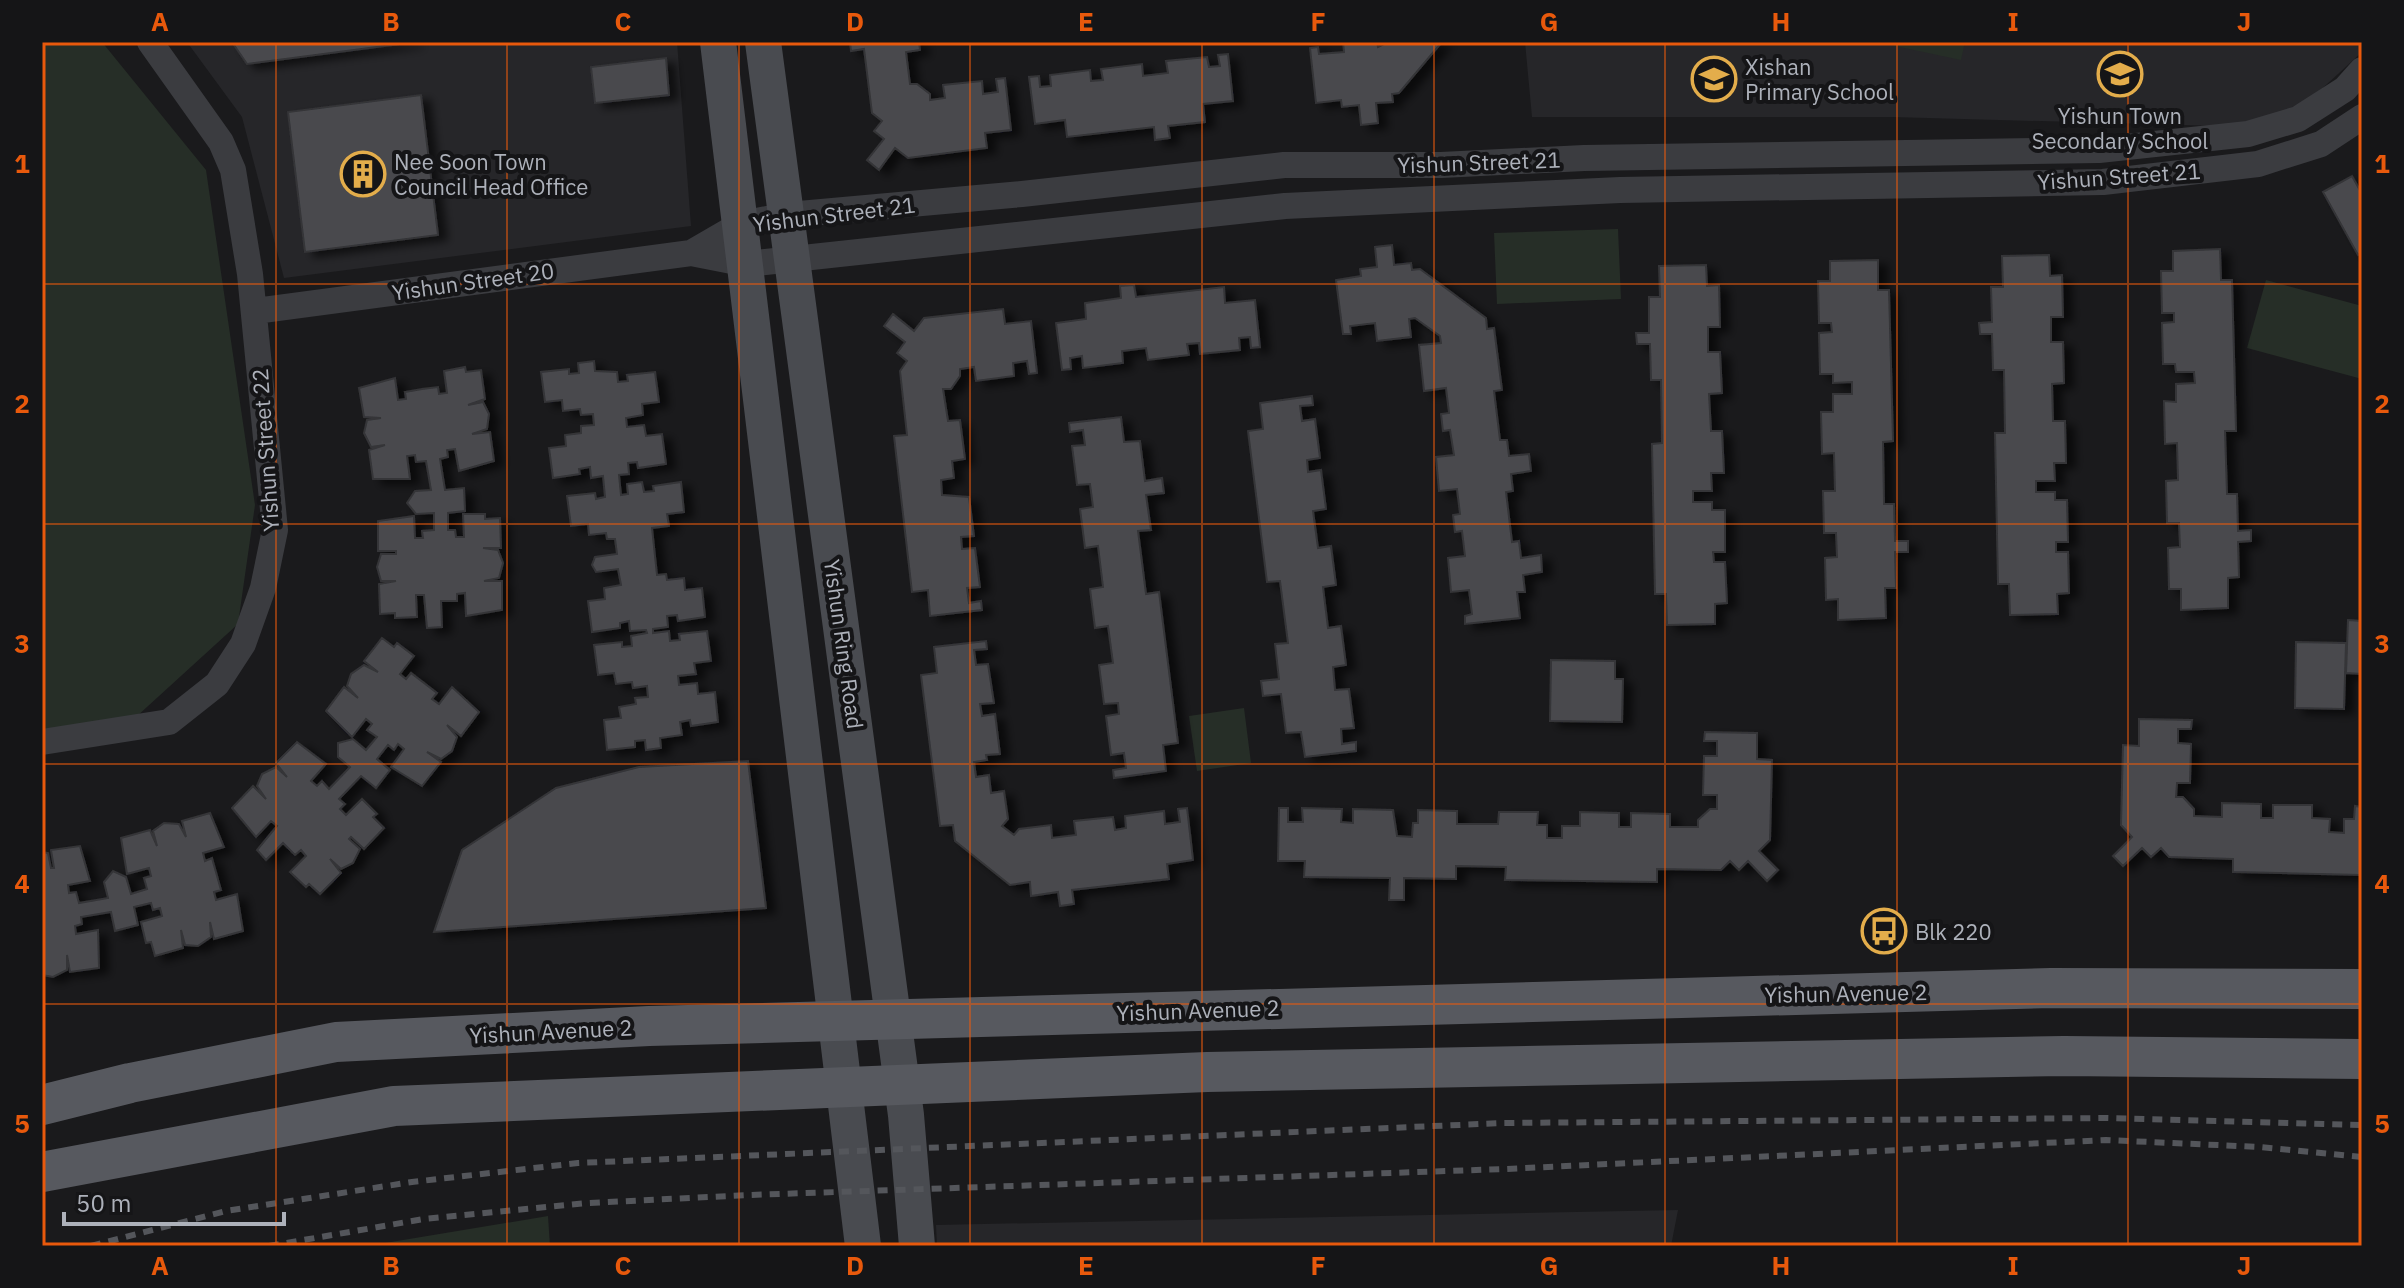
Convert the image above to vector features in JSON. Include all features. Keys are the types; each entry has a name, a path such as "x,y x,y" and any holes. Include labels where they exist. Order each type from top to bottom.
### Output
{"main road":[{"path":"718,42 747,264 825,965 835,1020 863,1246"},
{"name":"Yishun Ring Road","path":"763,42 902,1085 917,1246"},
{"name":"Yishun Avenue 2","path":"42,1105 130,1083 336,1042 835,1020 2051,988 2362,989"},
{"path":"42,1172 394,1106 1207,1072 2064,1056 2362,1059"}],"street":[{"name":"Yishun Street 22","path":"42,742 169,722 217,684 243,644 263,588 275,530 255,311 233,170 221,142 150,42"},
{"name":"Yishun Street 21","path":"691,253 741,224 788,215 1022,194 1284,165 1441,165 1599,158 2099,150 2248,134 2298,119 2345,89 2362,70"},
{"name":"Yishun Street 21","path":"691,253 747,264 890,246 1285,206 1620,190 2103,182 2258,164 2321,144 2362,117"},
{"name":"Yishun Street 20","path":"255,311 691,253"}],"shaded area":[{"path":"42,42 102,42 206,170 255,505 238,624 136,717 42,731"},
{"path":"187,42 677,42 691,226 284,278 242,117"},
{"path":"1525,42 2362,42 2362,52 2315,95 2255,127 1892,117 1532,117"},
{"path":"1876,42 1965,42 1961,60"},
{"path":"1618,229 1621,299 1497,304 1494,233"},
{"path":"2266,280 2362,306 2362,379 2247,348"},
{"path":"1244,708 1251,763 1197,771 1189,716"},
{"path":"1678,1210 1671,1246 937,1246 936,1225"},
{"path":"548,1216 550,1246 367,1246"}],"building":[{"path":"232,42 415,42 247,64"},
{"path":"850,42 919,42 920,50 906,52 910,84 917,84 930,94 930,100 945,98 943,85 982,81 983,94 998,92 996,79 1005,78 1011,130 985,133 987,148 908,158 895,148 879,170 867,160 884,139 874,131 882,121 872,113 864,49 851,51"},
{"path":"1343,42 1377,42 1378,47 1388,42 1442,42 1399,93 1392,94 1393,102 1376,103 1378,123 1361,125 1359,105 1342,107 1341,100 1316,103 1310,48 1318,47 1319,54 1344,52"},
{"path":"1228,54 1233,101 1203,104 1205,122 1168,126 1170,138 1155,140 1154,127 1067,137 1065,120 1035,124 1029,77 1039,76 1040,87 1051,86 1050,75 1090,70 1091,81 1103,80 1101,69 1142,64 1143,76 1168,73 1166,61 1207,57 1209,67 1220,66 1218,55"},
{"path":"666,58 669,95 595,103 591,67"},
{"name":"Nee Soon Town Council Head Office","path":"421,95 438,235 305,252 288,112"},
{"path":"2352,176 2362,194 2362,253 2358,255 2323,192"},
{"path":"1392,245 1394,265 1411,263 1412,270 1420,269 1486,318 1487,329 1494,328 1502,390 1494,391 1500,440 1507,440 1509,456 1529,454 1531,471 1511,474 1513,491 1506,492 1512,542 1519,541 1521,558 1541,555 1542,572 1523,575 1525,592 1517,592 1520,618 1465,624 1465,616 1472,614 1469,590 1451,592 1448,558 1465,556 1462,531 1455,532 1453,515 1460,514 1457,489 1439,491 1436,457 1454,455 1450,430 1443,431 1441,414 1449,413 1446,388 1424,391 1419,345 1441,343 1440,336 1415,318 1409,319 1411,337 1377,341 1375,323 1350,326 1351,334 1343,334 1336,280 1361,276 1360,269 1377,267 1375,247"},
{"path":"2220,249 2221,280 2232,280 2236,431 2225,431 2227,494 2237,494 2238,531 2251,530 2251,541 2238,542 2239,577 2228,578 2228,608 2181,610 2181,589 2169,589 2168,548 2180,547 2179,523 2167,523 2166,481 2178,480 2177,443 2165,444 2164,401 2176,402 2176,384 2195,383 2194,372 2176,372 2175,364 2163,364 2162,323 2174,322 2174,313 2162,313 2161,271 2173,271 2173,251"},
{"path":"2049,255 2050,276 2062,275 2063,317 2051,317 2051,342 2063,342 2064,383 2052,384 2053,421 2065,421 2066,463 2054,463 2055,481 2036,481 2036,492 2055,492 2055,500 2067,500 2068,542 2056,542 2056,552 2068,552 2069,593 2057,594 2058,614 2010,615 2009,584 1998,584 1995,433 2005,433 2004,370 1993,370 1992,334 1980,334 1979,323 1992,322 1991,287 2003,287 2002,256"},
{"path":"1878,260 1878,290 1889,290 1893,441 1883,442 1884,504 1894,504 1895,541 1908,541 1908,552 1895,552 1896,588 1885,588 1886,618 1838,620 1838,599 1826,600 1825,558 1837,557 1836,533 1824,533 1823,491 1835,491 1834,453 1822,454 1821,412 1833,412 1833,394 1852,394 1852,382 1833,383 1833,374 1820,374 1819,333 1832,332 1831,323 1819,323 1818,281 1830,281 1830,261"},
{"path":"1706,265 1707,286 1719,285 1720,327 1708,327 1708,352 1720,352 1722,393 1709,394 1711,431 1722,431 1724,473 1711,473 1712,491 1693,491 1693,502 1712,502 1712,510 1725,510 1725,552 1713,552 1714,562 1725,562 1727,603 1715,604 1715,624 1667,625 1666,594 1655,594 1652,444 1662,443 1661,380 1651,380 1650,344 1637,344 1636,333 1649,333 1649,297 1660,297 1659,266"},
{"path":"1134,285 1136,297 1224,287 1225,303 1255,300 1260,347 1251,348 1250,337 1239,338 1240,350 1200,354 1199,343 1187,344 1189,355 1148,360 1146,348 1122,351 1123,363 1083,368 1082,356 1070,358 1071,369 1062,370 1056,323 1086,319 1085,303 1121,298 1120,286"},
{"path":"1003,309 1005,324 1031,321 1037,373 1029,374 1027,361 1013,363 1014,376 976,381 974,367 960,369 960,376 951,389 943,389 948,421 960,420 965,459 952,461 954,478 941,480 942,495 969,497 974,536 961,537 962,549 975,548 980,587 967,588 969,603 981,601 982,610 930,616 928,590 912,592 894,436 907,435 900,371 907,361 897,353 905,342 884,326 893,314 914,331 924,318"},
{"path":"594,361 595,371 617,372 618,382 628,381 627,375 655,372 659,402 642,404 643,415 626,418 627,427 644,425 646,436 662,434 666,464 638,468 637,462 628,463 629,474 619,475 621,495 628,494 627,484 642,482 644,492 654,491 653,486 681,482 684,512 667,514 669,526 652,528 657,575 666,574 667,580 684,578 685,590 702,588 705,617 678,621 677,615 667,616 668,627 653,629 653,633 669,631 670,641 680,640 679,634 707,631 711,661 694,663 696,674 678,676 679,685 697,683 698,694 715,692 718,722 691,726 690,720 680,722 682,735 660,738 661,748 646,750 645,740 635,741 635,747 607,750 604,720 621,718 619,707 636,704 635,698 648,697 647,686 633,688 632,682 616,684 614,673 598,675 594,645 622,642 622,647 632,646 631,636 647,633 646,630 630,631 629,621 620,623 620,628 592,632 588,601 605,599 604,588 621,585 618,569 596,572 592,565 595,557 617,554 615,539 607,539 606,533 589,535 588,524 571,526 567,496 595,493 596,499 605,497 603,476 591,478 590,467 579,469 580,474 553,478 549,448 566,446 565,435 581,433 581,426 594,425 593,414 581,415 580,409 563,411 562,400 545,402 541,372 569,369 569,374 579,373 578,363"},
{"path":"465,367 466,372 481,370 485,399 468,405 483,402 489,414 487,429 472,434 490,432 494,461 459,471 455,449 447,450 448,457 440,459 445,490 464,488 465,511 448,513 448,530 455,530 456,537 464,537 463,514 485,514 485,519 500,518 501,548 483,548 498,550 503,563 499,578 484,581 502,581 502,610 466,616 465,593 457,594 457,601 441,601 442,627 427,628 424,595 416,595 417,617 395,618 395,613 380,614 379,584 396,581 381,581 377,567 381,554 396,554 396,551 378,551 378,521 414,516 415,538 423,538 422,531 434,530 434,513 416,514 407,503 415,491 431,490 426,461 416,462 415,455 407,456 410,479 373,479 369,450 385,445 371,447 364,433 367,420 381,418 364,417 359,388 395,378 398,400 406,399 405,392 422,389 438,387 439,394 447,393 444,371"},
{"path":"1312,396 1313,405 1300,406 1302,421 1315,419 1320,458 1307,460 1308,472 1321,470 1326,509 1313,511 1318,548 1331,546 1336,585 1323,587 1328,628 1341,626 1346,665 1333,667 1335,690 1349,689 1354,728 1341,729 1342,744 1356,742 1356,751 1305,757 1301,732 1286,733 1281,694 1263,696 1261,681 1279,679 1275,644 1288,643 1280,581 1267,582 1248,431 1263,429 1260,403"},
{"path":"1121,417 1124,442 1140,441 1145,481 1162,478 1164,493 1146,495 1151,530 1138,531 1146,594 1159,592 1178,743 1163,745 1166,771 1114,778 1113,770 1126,768 1124,753 1111,755 1106,716 1119,714 1118,703 1104,704 1099,665 1113,663 1108,626 1095,628 1090,589 1103,587 1098,546 1085,548 1080,509 1093,507 1090,484 1077,485 1072,446 1085,445 1083,430 1070,432 1069,423"},
{"path":"2348,620 2362,621 2362,674 2346,673"},
{"path":"382,638 394,647 397,643 414,656 400,674 406,679 411,673 437,693 432,699 439,704 452,687 479,712 461,736 447,725 457,737 452,751 441,759 427,752 441,762 422,786 391,767 404,749 398,744 394,750 388,745 377,759 390,770 376,788 361,776 339,799 345,804 340,809 346,815 362,799 377,814 373,817 384,828 364,849 351,837 349,839 360,849 353,863 341,869 330,859 341,873 320,894 309,884 306,887 290,872 306,856 301,850 295,855 283,843 266,860 257,850 277,826 271,821 256,837 232,808 253,786 266,799 257,786 262,774 276,767 287,777 276,763 297,742 326,764 311,781 317,786 322,781 329,789 350,767 338,757 338,743 353,739 366,750 377,737 367,730 372,724 366,719 352,737 326,711 344,687 358,698 347,686 351,674 364,665 378,672 364,661"},
{"path":"986,641 987,649 974,650 976,665 988,664 994,703 980,704 982,716 995,714 1000,754 986,755 987,760 974,762 976,777 989,775 991,793 1004,791 1008,819 1002,826 1014,835 1019,829 1051,825 1052,838 1076,835 1074,821 1113,817 1115,830 1126,828 1125,816 1164,811 1165,824 1180,822 1178,809 1187,808 1193,860 1167,864 1169,879 1072,890 1074,904 1060,906 1058,892 1031,896 1030,882 1010,885 955,841 953,825 940,826 921,675 937,673 934,647"},
{"path":"2296,642 2346,643 2344,709 2295,708"},
{"path":"1551,660 1615,661 1615,679 1623,679 1622,722 1550,721"},
{"path":"2139,719 2192,720 2191,729 2178,729 2178,743 2191,744 2190,783 2177,783 2176,797 2183,797 2194,809 2194,816 2222,817 2222,803 2261,804 2261,818 2273,818 2273,805 2312,805 2312,818 2330,819 2329,832 2344,833 2344,819 2354,819 2355,806 2362,807 2362,875 2233,872 2233,859 2169,857 2161,848 2151,857 2142,848 2123,866 2113,856 2132,837 2121,825 2123,745 2139,746"},
{"path":"1705,732 1757,733 1757,759 1772,760 1770,840 1759,851 1778,870 1767,881 1748,861 1739,870 1730,861 1721,870 1657,869 1657,882 1505,880 1506,867 1456,866 1456,879 1404,878 1404,900 1389,900 1390,878 1304,877 1305,861 1278,861 1279,808 1288,808 1288,822 1303,822 1302,808 1342,809 1341,822 1353,823 1353,809 1393,810 1397,836 1412,837 1413,823 1418,823 1418,810 1457,811 1457,824 1498,824 1499,812 1538,812 1537,825 1547,825 1547,838 1562,838 1562,826 1580,826 1580,812 1619,813 1619,827 1631,827 1631,813 1670,814 1670,827 1698,827 1698,820 1710,809 1717,809 1717,795 1703,795 1704,756 1717,756 1717,741 1704,741"},
{"path":"748,761 766,908 434,932 462,850 556,788 639,767"},
{"path":"210,813 224,847 203,853 205,861 212,858 221,890 214,892 216,900 237,894 243,931 214,939 210,922 211,937 198,946 185,945 181,930 183,948 155,956 151,942 146,943 141,922 162,916 160,908 153,910 151,903 134,907 138,925 115,931 111,912 81,917 82,924 75,926 76,934 98,930 99,968 70,972 67,955 67,970 53,977 42,975 42,852 48,853 51,868 54,868 51,850 80,846 90,881 68,885 69,893 76,892 79,903 108,898 104,882 113,871 126,877 131,894 147,889 144,878 151,876 149,868 127,874 121,838 150,830 157,846 153,831 164,823 179,824 186,837 182,821"}],"railway":[{"path":"91,1246 226,1211 412,1182 578,1163 1504,1123 2107,1118 2362,1125"},
{"path":"269,1246 424,1219 588,1203 750,1195 1506,1169 2106,1140 2260,1147 2362,1157"}],"place":[{"name":"Yishun Town Secondary School","path":"2120,74"},
{"name":"Xishan Primary School","path":"1714,79"},
{"name":"Nee Soon Town Council Head Office","path":"363,174"},
{"name":"Blk 220","path":"1884,931"}]}
